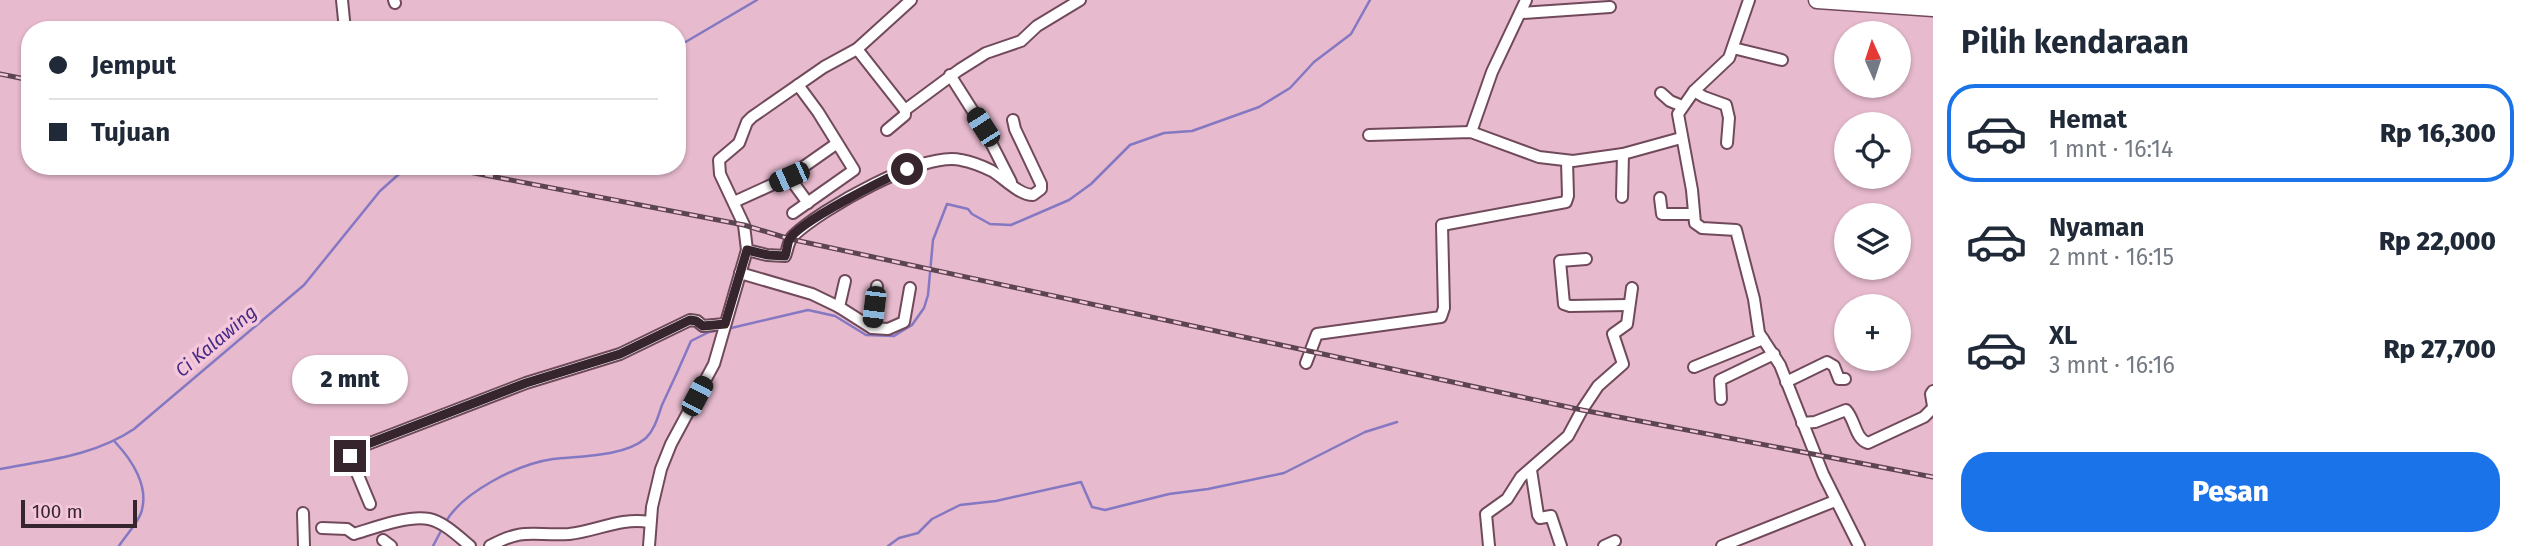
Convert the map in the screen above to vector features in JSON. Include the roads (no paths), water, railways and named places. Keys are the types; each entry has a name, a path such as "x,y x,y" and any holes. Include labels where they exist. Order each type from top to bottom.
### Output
{"highway":[{"path":"1817,0 1933,8"}],"street":[{"path":"342,0 344,21"},
{"path":"649,546 649,522 664,460 714,364 747,250 744,225 720,174 719,160 738,143 749,120 856,49 911,0"},
{"path":"905,110 950,75 986,54 1021,41 1037,26 1080,0"},
{"path":"1471,132 1497,61 1526,0"},
{"path":"1749,0 1728,61 1694,91 1682,106 1678,117 1691,183 1695,225 1699,228 1737,230 1754,299 1758,330 1774,354 1835,501 1859,546"},
{"path":"1522,13 1610,7"},
{"path":"1733,48 1782,60"},
{"path":"856,49 905,110 905,116 887,130"},
{"path":"950,75 983,127 1012,184"},
{"path":"799,85 867,190"},
{"path":"1694,91 1726,105 1729,112 1727,143"},
{"path":"1661,93 1682,106"},
{"path":"747,250 785,256 790,239 831,209 912,167 949,159 975,163 1020,191 1033,195 1041,187 1013,120"},
{"path":"1370,135 1471,132 1521,152 1547,159 1567,160 1589,160 1623,154 1681,138"},
{"path":"734,202 789,177 836,144"},
{"path":"1622,198 1623,154"},
{"path":"1306,363 1317,334 1441,317 1444,308 1442,226 1566,202 1567,160"},
{"path":"793,213 854,170"},
{"path":"789,177 808,203"},
{"path":"1660,198 1662,214 1694,214"},
{"path":"1586,259 1560,261 1564,304 1628,305"},
{"path":"740,273 804,291 839,307 872,328 888,330 904,322 910,288"},
{"path":"839,307 845,281"},
{"path":"872,328 877,286"},
{"path":"1489,546 1486,514 1507,499 1521,477 1568,436 1598,386 1623,364 1613,334 1626,327 1632,288"},
{"path":"370,504 350,456 352,450 526,383 620,354 690,320 703,326 725,324"},
{"path":"1694,366 1763,339"},
{"path":"1721,399 1720,380 1774,354"},
{"path":"1786,382 1827,362 1834,366 1839,379 1845,379"},
{"path":"1802,423 1815,422 1846,410 1860,439 1868,443 1924,417 1933,407 1933,391"},
{"path":"1531,470 1538,515 1541,518 1551,516 1561,546"},
{"path":"1722,546 1835,501"},
{"path":"303,513 304,546"},
{"path":"322,528 347,529 352,534 380,526 429,519 470,546"},
{"path":"490,546 509,536 523,533 569,534 631,520 649,522"},
{"path":"1604,546 1615,541"}],"waterway":[{"name":"Ci Kalawing","path":"686,42 757,0"},
{"path":"727,329 808,310 835,316 866,335 894,336 912,325 924,308 928,295 933,240 947,204 968,209 990,224 1011,225 1069,200 1091,184 1130,145 1164,133 1192,131 1259,107 1290,88 1314,62 1351,34 1370,0"},
{"name":"Ci Kalawing","path":"0,469 86,451 134,429 304,285 380,191 398,175"},
{"path":"445,523 477,490 508,473 553,459 626,449 646,438 654,427 691,341 720,330"},
{"path":"888,546 899,538 918,533 932,519 960,505 996,501 1081,482 1092,507 1105,510 1169,494 1284,473 1365,432 1397,422"},
{"path":"115,442 138,475 143,493 141,513 119,546"},
{"path":"433,546 442,529"}],"railway":[{"path":"0,74 21,78"},
{"path":"485,175 744,225 790,239 1582,410 1933,477"}]}
